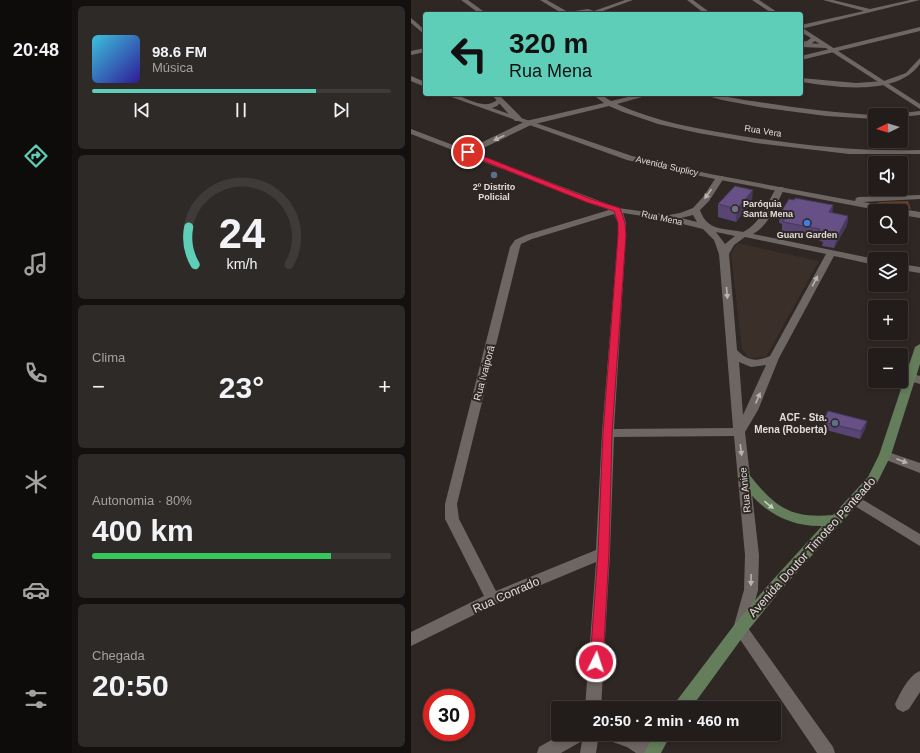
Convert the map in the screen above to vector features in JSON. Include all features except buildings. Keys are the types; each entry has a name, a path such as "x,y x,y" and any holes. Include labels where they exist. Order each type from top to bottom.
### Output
{"main road":[{"name":"Avenida Doutor Timoteo Penteado","path":"686,701 740,629 873,480 885,455 915,378 920,346"},
{"path":"744,476 767,504 790,518 812,521 837,520"},
{"path":"651,753 659,741"}],"street":[{"path":"464,0 481,12"},
{"path":"543,0 564,12"},
{"path":"601,12 631,0"},
{"path":"690,0 706,12"},
{"path":"755,0 774,12"},
{"path":"826,0 871,11"},
{"path":"803,28 917,0"},
{"path":"411,20 423,31"},
{"path":"803,57 829,48 920,29"},
{"path":"803,30 920,107"},
{"path":"803,44 809,43 814,38"},
{"path":"803,45 829,48"},
{"path":"411,53 423,50"},
{"path":"803,80 847,86 883,82 907,75 920,60"},
{"path":"411,78 423,84"},
{"name":"Avenida Suplicy","path":"452,96 630,158 720,178 868,206"},
{"path":"496,96 518,119"},
{"name":"Rua Vera","path":"598,96 608,103 648,118 682,127 781,144 842,152 874,154 920,152"},
{"path":"468,152 529,123 641,96"},
{"path":"714,96 805,112 868,117"},
{"path":"484,107 495,105 500,100"},
{"path":"908,114 920,113"},
{"path":"543,128 564,114"},
{"name":"Rua Mena","path":"411,131 617,210 663,216 708,228 779,241 868,261"},
{"path":"663,216 684,216 695,211 720,178"},
{"path":"724,254 729,243 743,234 755,229 762,222 780,190"},
{"path":"846,202 920,197"},
{"path":"593,701 603,553 607,433 622,235 622,223 617,210"},
{"name":"Rua Ivaiporã","path":"493,599 452,519 451,504 515,247 519,242 529,237 592,219 617,210"},
{"name":"Rua Anice","path":"695,211 698,220 718,237 724,254 739,432 752,555 751,590 740,629"},
{"path":"908,213 920,215"},
{"path":"762,222 761,226 766,235 779,241"},
{"path":"607,433 739,432 752,410 774,358 831,253"},
{"path":"908,268 920,270"},
{"path":"732,351 738,358 749,363 764,363 774,358"},
{"path":"885,455 920,468"},
{"path":"855,500 920,541"},
{"name":"Rua Conrado","path":"411,639 493,599 603,553"},
{"path":"740,629 827,753"},
{"path":"903,704 920,678"},
{"path":"545,753 566,741"},
{"path":"588,753 590,741"},
{"path":"633,741 651,753"}],"shaded area":[{"path":"908,201 911,209 908,208 908,204 877,203"},
{"path":"737,243 819,261 766,357 749,358 742,349 731,254"}],"place":[{"name":"2º Distrito Policial","path":"494,175"},
{"name":"Paróquia Santa Mena","path":"735,209"},
{"name":"Guaru Garden","path":"807,223"},
{"name":"ACF - Sta. Mena (Roberta)","path":"835,423"}],"route":[{"path":"468,152 588,200 617,210 622,223 607,433 603,553 596,662"}]}
